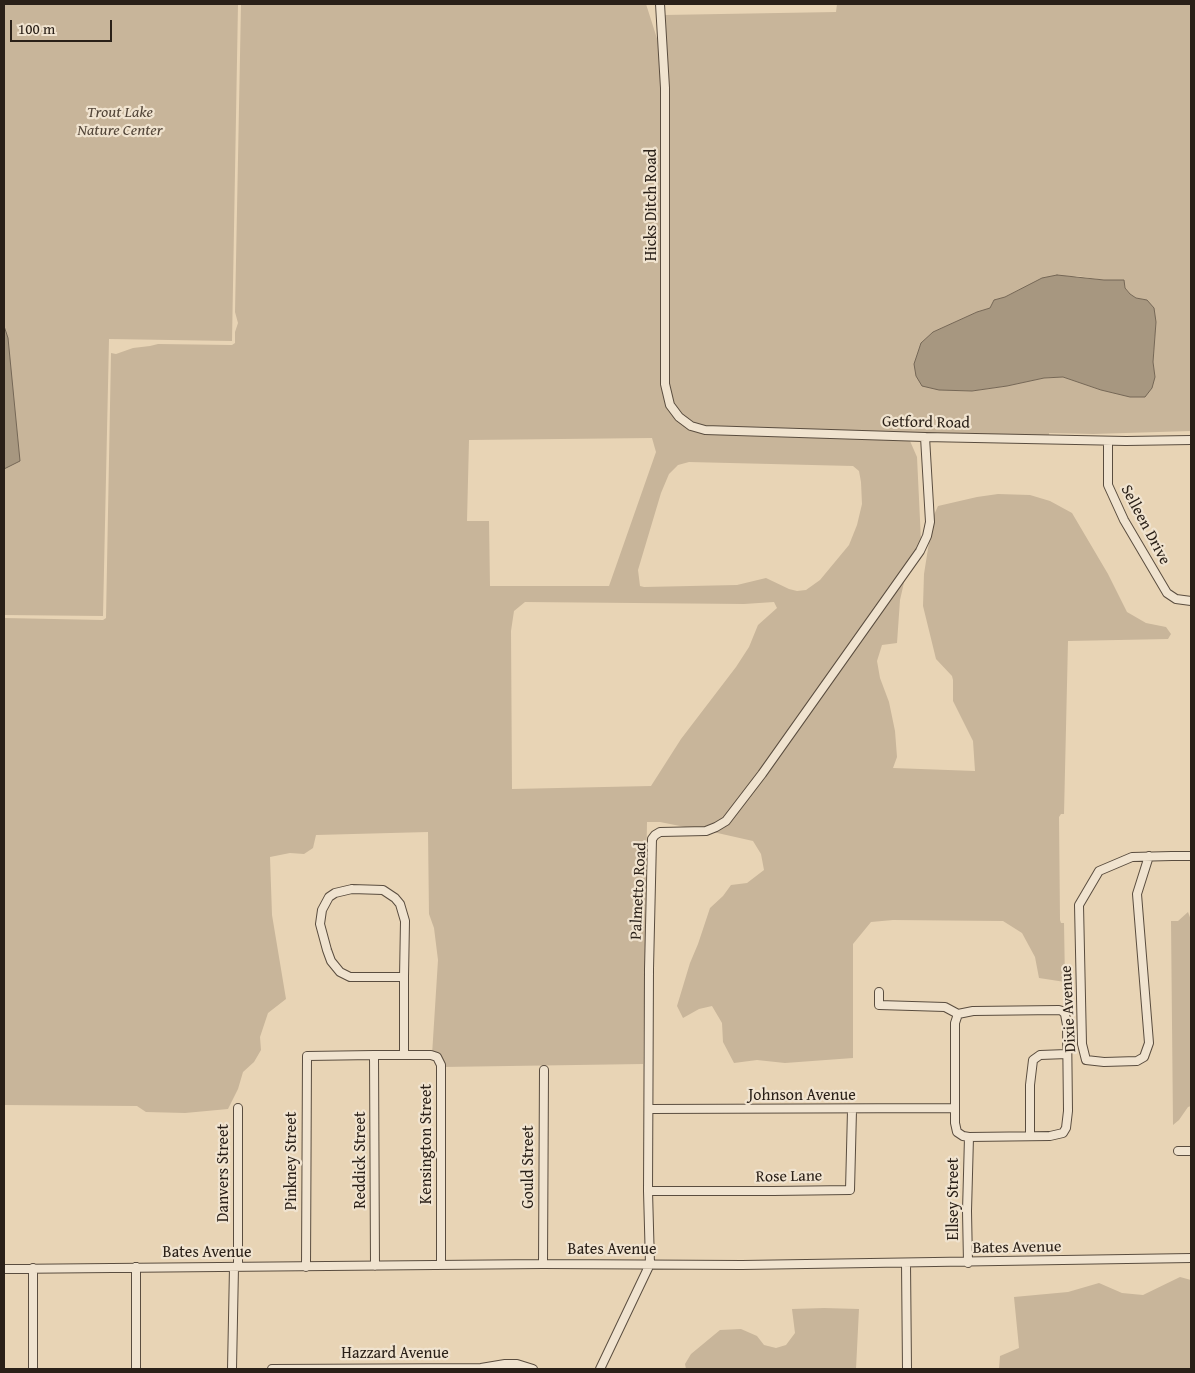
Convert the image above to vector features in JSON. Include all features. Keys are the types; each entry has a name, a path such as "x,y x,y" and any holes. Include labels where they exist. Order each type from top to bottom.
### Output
{"street":[{"name":"Hicks Ditch Road","path":"660,4 665,88 665,384 670,405"},
{"name":"Getford Road","path":"670,405 685,422 705,430 1108,441 1191,440"},
{"name":"Palmetto Road","path":"600,1369 650,1264 648,1191 652,839 660,832 706,831 726,821 768,766 920,551 927,536 930,522 925,437"},
{"name":"Selleen Drive","path":"1108,441 1108,485 1124,520 1167,593 1176,599 1191,601"},
{"name":"Dixie Avenue","path":"1149,856 1137,894 1149,1043 1144,1057 1137,1061 1104,1062 1086,1060 1082,1044 1079,905 1099,871 1132,857 1149,856 1191,856"},
{"path":"404,977 350,977 336,969 327,950 320,924 322,910 329,897 340,891 383,890 395,898 403,912 405,920 404,1055"},
{"path":"879,992 879,1005 945,1008 958,1014 973,1011 1059,1010 1066,1015 1068,1111 1066,1128 1062,1133 1050,1136 969,1137 957,1132 955,1108 955,1023 958,1014"},
{"path":"1030,1135 1030,1086 1033,1060 1040,1055 1067,1054"},
{"name":"Reddick Street","path":"374,1055 375,1266"},
{"name":"Kensington Street","path":"307,1056 431,1055 437,1057 441,1065 441,1265"},
{"name":"Pinkney Street","path":"306,1267 307,1056"},
{"name":"Gould Street","path":"543,1264 544,1070"},
{"name":"Danvers Street","path":"232,1369 232,1293 236,1268 238,1108"},
{"name":"Johnson Avenue","path":"649,1109 852,1110 955,1108"},
{"name":"Rose Lane","path":"648,1191 850,1190 852,1110"},
{"name":"Ellsey Street","path":"968,1262 969,1137"},
{"path":"1178,1151 1191,1151"},
{"name":"Bates Avenue","path":"4,1269 543,1264 742,1265 1191,1258"},
{"path":"906,1263 907,1369"},
{"path":"136,1267 136,1369"},
{"path":"33,1268 33,1369"},
{"name":"Hazzard Avenue","path":"272,1369 481,1368 518,1364 533,1369"}],"green space":[{"name":"Trout Lake Nature Center","path":"4,4 238,4 232,341 109,339 103,616 4,615"},
{"path":"241,4 646,4 660,48 662,88 662,384 663,396 669,410 677,421 689,429 704,434 910,441 917,457 921,541 917,549 724,818 715,824 695,829 660,822 647,822 643,1064 442,1067 432,1055 438,960 434,928 429,914 428,832 316,835 313,848 304,854 290,853 270,857 272,915 286,999 268,1013 260,1037 261,1050 254,1062 243,1072 238,1089 228,1109 185,1113 146,1112 137,1106 4,1105 4,618 103,620 106,618 111,353 116,354 133,348 158,344 232,345 235,343 235,332 238,323 235,312","holes":["652,438 656,452 609,586 490,586 489,521 467,521 469,440","689,462 853,466 859,471 861,482 862,504 857,525 849,545 820,580 806,590 797,591 789,589 766,578 737,585 640,586 638,570 661,493 669,474 678,465","525,602 744,604 774,602 777,608 758,625 749,647 736,667 681,739 651,786 512,789 511,631 514,611"]},
{"path":"837,4 1191,4 1191,431 1093,434 1049,433 1049,435 879,432 705,426 693,422 681,414 673,403 669,384 669,88 664,15 836,12","holes":["1077,276 1104,280 1123,280 1125,288 1130,294 1136,298 1147,300 1156,322 1153,362 1155,377 1114,393 1063,377 1044,378 972,391 939,390 921,343 933,332 990,308 994,300 1005,297 1043,278"]},
{"path":"998,494 1030,495 1050,501 1072,513 1108,574 1127,612 1146,623 1166,627 1171,634 1168,639 1068,641 1064,814 1061,814 1059,817 1060,920 1061,923 1064,923 1065,982 1039,978 1035,957 1022,933 1003,921 893,920 871,922 853,944 853,1058 785,1063 757,1060 734,1063 723,1042 722,1023 712,1006 699,1009 683,1018 677,1006 710,908 723,896 731,885 747,883 764,870 761,854 753,841 713,832 728,823 905,578 900,600 897,643 882,645 877,661 895,731 897,757 893,768 975,771 973,741 953,701 952,676 936,659 923,606 924,574 933,517 938,506"},
{"path":"1188,912 1191,920 1191,1106 1173,1125 1171,921 1178,921"},
{"path":"1180,1277 1191,1280 1191,1369 999,1369 1000,1356 1019,1348 1014,1297 1068,1292 1099,1283 1122,1293 1143,1295"},
{"path":"792,1309 859,1309 856,1369 686,1369 685,1364 691,1354 720,1330 741,1329 757,1336 764,1345 776,1348 786,1345 795,1333"}],"shaded area":[{"path":"1057,275 1124,280 1125,288 1130,294 1136,298 1147,300 1154,308 1156,322 1153,362 1155,377 1152,388 1145,397 1130,397 1101,390 1063,377 1044,378 972,391 939,390 922,386 916,376 914,364 921,343 933,332 990,308 994,300 1005,297 1042,278"},
{"path":"4,326 8,338 20,461 4,469"}]}
